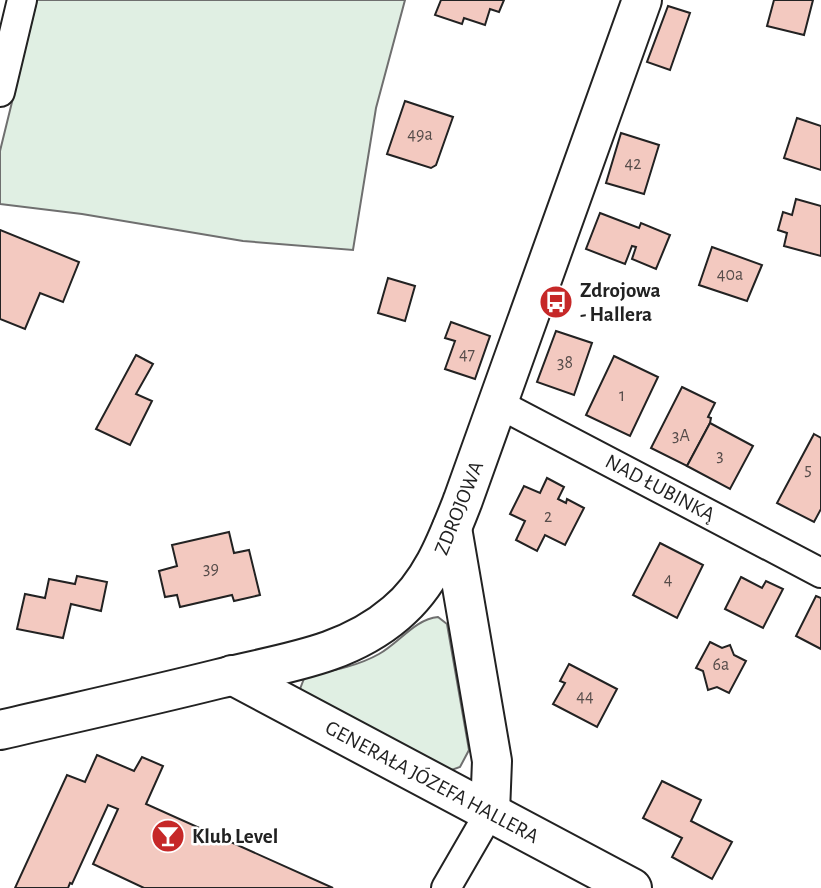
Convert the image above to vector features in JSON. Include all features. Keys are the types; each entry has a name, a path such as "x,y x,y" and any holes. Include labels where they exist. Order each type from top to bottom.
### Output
{"street":[{"path":"0,92 23,0"},
{"name":"ZDROJOWA","path":"0,730 293,663 345,646 375,630 418,591 438,560 452,528 499,404 642,0"},
{"name":"NAD ŁUBINKĄ","path":"499,404 821,573"},
{"path":"446,888 491,812 492,761 452,528"},
{"name":"GENERAŁA JÓZEFA HALLERA","path":"232,676 632,888"}],"green space":[{"path":"37,0 405,0 376,108 353,250 243,241 82,214 0,204 0,151"},
{"path":"438,617 447,624 469,750 460,767 446,772 300,689 305,676 361,662 386,649 422,622"}],"building":[{"path":"441,0 504,0 499,12 490,9 485,25 464,18 462,24 435,15"},
{"path":"774,0 813,0 804,35 767,26"},
{"path":"668,6 690,13 670,70 647,62"},
{"path":"405,101 453,117 436,165 431,168 387,154"},
{"path":"797,118 821,126 821,170 784,158"},
{"path":"621,133 659,145 644,194 606,183"},
{"path":"796,199 821,206 821,256 784,246 787,233 778,230 783,212 792,215"},
{"path":"600,213 639,228 641,223 670,235 656,269 632,259 636,247 632,246 625,264 586,249"},
{"path":"0,230 79,262 63,302 40,293 25,329 0,319"},
{"path":"712,247 762,265 747,301 699,285"},
{"path":"388,278 415,286 405,321 378,313"},
{"path":"451,322 490,336 475,379 445,369 455,341 445,338"},
{"path":"556,331 592,343 574,395 537,382"},
{"path":"136,355 153,364 136,394 152,401 130,445 96,429"},
{"path":"614,356 658,377 630,436 586,415"},
{"path":"682,387 715,403 708,417 711,418 710,423 687,466 651,448"},
{"path":"710,423 753,446 730,489 687,466"},
{"path":"814,434 821,438 821,509 814,522 777,503"},
{"path":"547,478 564,487 558,499 566,503 567,499 584,508 565,545 545,535 537,551 516,540 525,521 510,514 524,486 540,493"},
{"path":"229,532 234,553 249,550 260,595 234,601 232,595 180,607 177,595 165,597 159,571 177,566 172,545"},
{"path":"660,543 703,565 677,618 633,595"},
{"path":"77,576 107,582 101,611 71,604 63,638 17,629 25,594 45,598 49,579 75,584"},
{"path":"741,577 762,588 766,581 783,589 763,628 725,609"},
{"path":"816,596 821,598 821,649 796,636"},
{"path":"710,642 722,648 730,645 734,655 746,661 729,693 717,687 708,690 703,671 696,668"},
{"path":"569,664 617,689 597,727 553,704 565,683 560,681"},
{"path":"97,755 134,771 142,757 163,766 146,804 333,888 144,888 93,864 118,809 108,805 68,888 15,888 67,775 85,782"},
{"path":"662,781 701,800 691,821 732,842 712,879 672,857 682,838 643,818"}],"place":[{"name":"Zdrojowa - Hallera","path":"556,302"},
{"name":"Klub Level","path":"168,836"}]}
